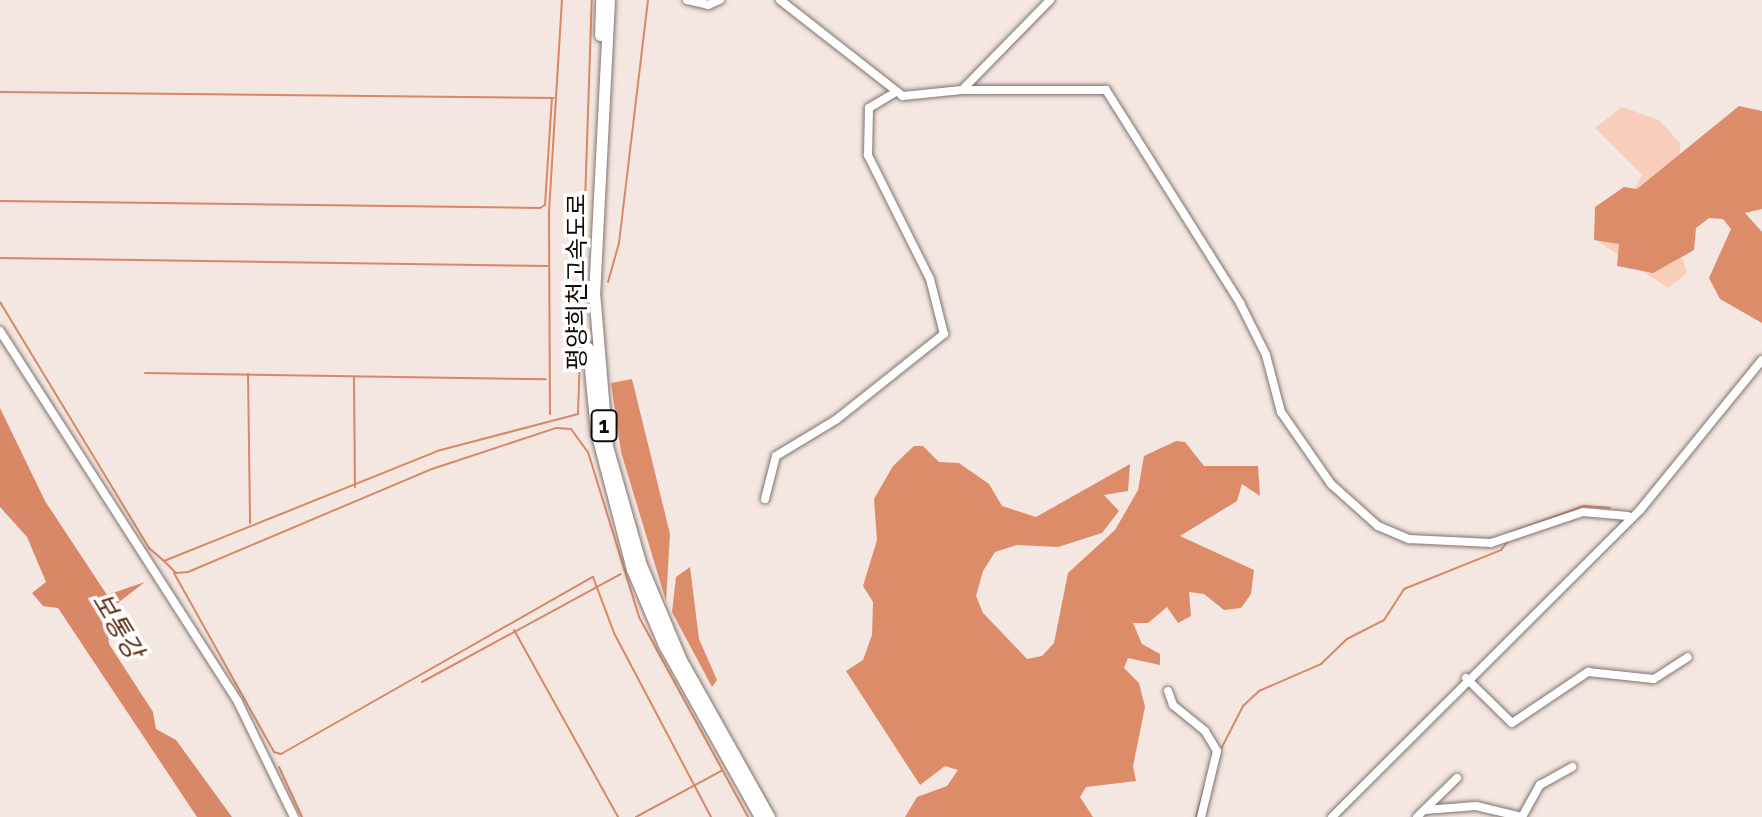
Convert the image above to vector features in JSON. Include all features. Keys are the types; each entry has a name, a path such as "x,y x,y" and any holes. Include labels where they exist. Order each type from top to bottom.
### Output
{"highway":[{"name":"평양희천고속도로","path":"601,0 587,316 596,431 632,569 658,632 760,817"},
{"name":"평양희천고속도로","path":"609,0 594,292 607,446 641,565 681,660 769,817"}],"street":[{"path":"687,0 708,5 720,0"},
{"path":"780,0 894,93"},
{"path":"962,90 1050,0"},
{"path":"765,499 776,456 837,419 944,334 930,279 868,155 869,108 894,93 1106,90 1240,303 1266,355 1281,412 1331,484 1378,526 1409,539 1491,543 1583,512 1628,516"},
{"path":"0,331 238,702 294,817"},
{"path":"1332,817 1628,516 1659,490 1762,360"},
{"path":"1466,678 1512,723 1588,672 1654,679 1688,657"},
{"path":"1168,691 1173,705 1205,731 1217,751 1201,817"},
{"path":"1425,810 1476,806 1522,817 1540,785 1572,767"},
{"path":"1417,817 1457,778"}],"shaded area":[{"path":"1739,106 1762,111 1762,209 1745,213 1762,232 1762,323 1720,299 1709,278 1731,229 1723,219 1709,218 1696,228 1694,250 1653,273 1617,266 1619,244 1594,240 1595,207 1624,187 1637,189"},
{"path":"1622,107 1659,120 1680,143 1676,234 1687,273 1668,288 1593,238 1597,219 1634,190 1642,175 1595,128"},
{"path":"632,379 670,534 666,601 621,452 611,383"},
{"path":"0,408 45,501 107,595 145,582 106,612 109,644 153,712 156,729 176,740 232,817 197,817 58,608 43,606 32,593 46,582 27,537 0,507"},
{"path":"1176,441 1185,442 1204,466 1258,466 1260,496 1242,484 1237,501 1180,536 1254,570 1251,594 1241,608 1224,610 1204,594 1189,592 1191,616 1178,623 1167,607 1148,623 1133,623 1142,644 1160,654 1160,665 1128,658 1124,668 1139,683 1145,707 1133,766 1136,781 1086,787 1080,797 1093,817 905,817 917,797 947,786 958,770 945,766 920,785 846,671 863,660 872,635 873,602 863,586 877,540 874,499 893,466 914,446 923,446 939,462 959,463 989,484 1002,506 1036,517 1130,464 1128,491 1104,495 1119,511 1102,533 1058,547 1017,545 995,552 983,571 976,596 983,613 1027,659 1042,656 1054,643 1068,573 1115,530 1138,490 1144,456"},
{"path":"690,567 699,639 717,680 712,687 672,612 676,577"}],"waterway":[{"path":"550,414 549,212 562,0"},
{"path":"0,302 149,548 164,561 437,451 578,414 592,0"},
{"path":"608,282 619,243 648,0"},
{"path":"0,92 554,98"},
{"path":"0,201 540,208 545,205 552,98"},
{"path":"0,258 548,266"},
{"path":"145,373 546,379"},
{"path":"248,374 250,523"},
{"path":"354,377 355,487"},
{"path":"165,562 176,573 188,572 432,469 556,428 571,429 588,452 639,617 748,817"},
{"path":"1512,532 1584,506 1610,508"},
{"path":"1220,751 1243,706 1259,691 1321,664 1347,639 1384,620 1404,589 1501,550 1508,541"},
{"path":"174,573 274,752 281,754 593,577 614,633 711,817"},
{"path":"422,682 621,574"},
{"path":"514,630 618,817"},
{"path":"279,767 302,817"},
{"path":"636,817 721,771"},
{"path":"1196,817 1205,786"}],"water label":[{"name":"보통강","path":"117,626"}]}
